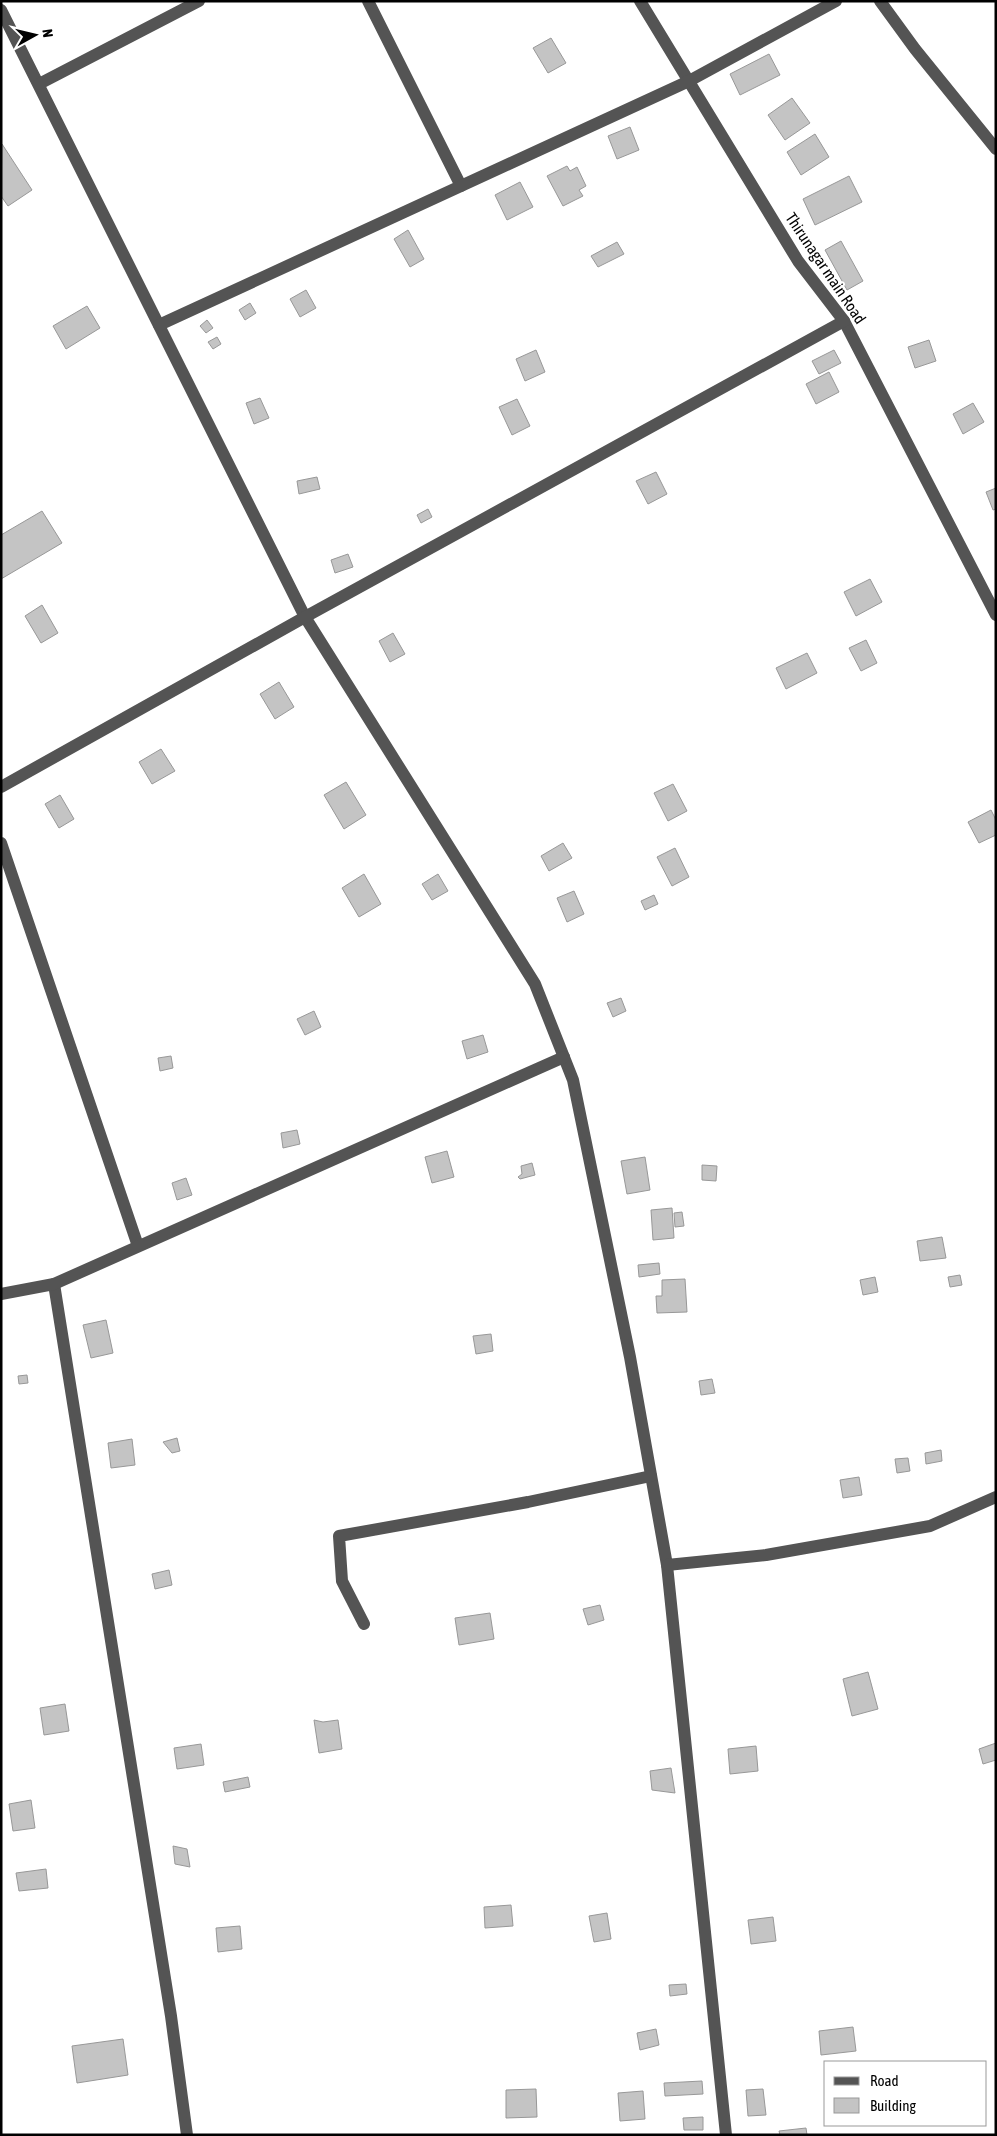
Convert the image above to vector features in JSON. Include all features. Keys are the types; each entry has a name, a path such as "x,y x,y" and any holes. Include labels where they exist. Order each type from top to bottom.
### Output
{"street":[{"path":"38,84 198,1"},
{"path":"368,1 461,186"},
{"name":"Thirunagar main Road","path":"640,1 798,261 844,321 996,615"},
{"path":"159,325 688,81 836,1"},
{"path":"880,1 915,49 996,149"},
{"path":"1,10 305,617 535,984 575,1089 630,1356 667,1565 726,2135"},
{"path":"1,787 305,617 844,321"},
{"path":"1,843 138,1246"},
{"path":"1,1294 54,1284 564,1057"},
{"path":"54,1284 168,1997 187,2135"},
{"path":"364,1624 342,1581 340,1536 528,1502 651,1476"},
{"path":"667,1565 766,1555 930,1526 996,1497"}],"building":[{"path":"551,38 566,63 548,73 533,48"},
{"path":"769,54 780,75 740,95 730,74"},
{"path":"792,98 810,123 785,140 768,115"},
{"path":"630,127 639,150 617,159 608,136"},
{"path":"815,134 829,157 801,175 787,152"},
{"path":"2,144 32,190 8,206 1,196"},
{"path":"567,166 570,171 577,167 586,186 579,190 583,196 563,206 547,176"},
{"path":"849,176 862,202 815,225 803,199"},
{"path":"520,182 533,207 507,220 495,195"},
{"path":"408,230 424,259 410,267 394,239"},
{"path":"841,241 863,281 847,290 825,250"},
{"path":"617,242 624,254 598,267 591,256"},
{"path":"306,290 316,308 300,317 290,299"},
{"path":"250,303 256,313 245,320 239,310"},
{"path":"87,306 100,328 66,349 53,326"},
{"path":"207,320 213,328 206,333 200,326"},
{"path":"217,337 221,344 213,349 208,342"},
{"path":"929,340 936,361 915,368 908,347"},
{"path":"536,350 545,372 525,381 516,359"},
{"path":"834,350 841,363 819,374 812,361"},
{"path":"829,372 839,392 816,404 806,384"},
{"path":"260,398 269,418 254,424 246,403"},
{"path":"517,399 530,426 512,435 499,407"},
{"path":"973,403 984,422 963,434 953,414"},
{"path":"656,472 667,494 648,504 636,481"},
{"path":"317,477 320,489 299,494 297,481"},
{"path":"996,488 996,509 993,510 986,492"},
{"path":"428,509 432,517 421,523 417,515"},
{"path":"42,511 62,543 1,579 1,535"},
{"path":"348,554 353,567 335,573 331,560"},
{"path":"870,579 882,602 856,616 844,592"},
{"path":"42,605 58,633 41,643 25,616"},
{"path":"393,633 405,654 390,662 379,641"},
{"path":"866,640 877,663 861,671 849,648"},
{"path":"807,653 817,673 786,689 776,668"},
{"path":"279,682 294,707 275,719 260,694"},
{"path":"161,749 175,771 152,784 139,762"},
{"path":"346,782 366,815 344,829 324,795"},
{"path":"673,784 687,811 668,821 654,793"},
{"path":"60,795 74,819 59,828 45,804"},
{"path":"991,810 996,820 996,835 979,843 968,822"},
{"path":"563,843 572,858 549,871 541,856"},
{"path":"675,848 689,877 672,886 657,857"},
{"path":"364,874 381,904 359,917 342,888"},
{"path":"438,874 448,891 432,900 422,884"},
{"path":"574,891 584,914 567,922 557,898"},
{"path":"654,895 658,904 645,910 641,901"},
{"path":"621,998 626,1011 613,1017 607,1003"},
{"path":"314,1011 321,1027 305,1035 297,1019"},
{"path":"483,1035 488,1052 467,1059 462,1041"},
{"path":"171,1056 173,1068 160,1071 158,1058"},
{"path":"297,1130 300,1144 283,1148 281,1133"},
{"path":"447,1151 454,1177 432,1183 425,1157"},
{"path":"645,1157 650,1190 627,1194 621,1161"},
{"path":"532,1163 535,1175 520,1179 518,1177 522,1174 521,1166"},
{"path":"702,1165 717,1166 716,1181 702,1180"},
{"path":"186,1178 192,1195 177,1200 172,1183"},
{"path":"672,1208 674,1238 653,1240 651,1210"},
{"path":"682,1212 684,1226 675,1227 674,1213"},
{"path":"942,1237 946,1258 920,1261 917,1241"},
{"path":"659,1263 660,1274 639,1277 638,1265"},
{"path":"960,1275 962,1285 950,1287 948,1277"},
{"path":"875,1277 878,1292 863,1295 860,1280"},
{"path":"685,1279 687,1312 657,1313 656,1296 662,1296 662,1280"},
{"path":"106,1320 113,1353 91,1358 83,1325"},
{"path":"491,1334 493,1351 476,1354 473,1336"},
{"path":"27,1375 28,1383 19,1384 18,1376"},
{"path":"712,1379 715,1393 701,1395 699,1381"},
{"path":"177,1438 180,1451 172,1453 163,1442"},
{"path":"132,1439 135,1465 111,1468 108,1443"},
{"path":"941,1450 942,1461 926,1464 925,1453"},
{"path":"908,1458 910,1471 897,1473 895,1459"},
{"path":"859,1477 862,1495 843,1498 840,1480"},
{"path":"169,1570 172,1585 155,1589 152,1574"},
{"path":"600,1605 604,1620 588,1625 583,1609"},
{"path":"490,1613 494,1639 459,1645 455,1618"},
{"path":"868,1672 878,1709 852,1716 843,1679"},
{"path":"65,1704 69,1731 44,1735 40,1708"},
{"path":"314,1720 323,1722 338,1720 342,1749 319,1753"},
{"path":"996,1743 996,1760 983,1764 979,1749"},
{"path":"201,1744 204,1765 177,1769 174,1748"},
{"path":"756,1746 758,1771 730,1774 728,1749"},
{"path":"671,1768 675,1793 652,1790 650,1771"},
{"path":"248,1777 250,1787 225,1792 223,1782"},
{"path":"31,1800 35,1828 13,1831 9,1804"},
{"path":"173,1846 187,1849 190,1867 175,1864"},
{"path":"46,1869 48,1888 19,1891 16,1873"},
{"path":"511,1905 513,1926 485,1928 484,1907"},
{"path":"607,1913 611,1939 594,1942 589,1916"},
{"path":"773,1917 776,1941 751,1944 748,1920"},
{"path":"240,1926 242,1949 218,1952 216,1928"},
{"path":"686,1984 687,1994 670,1996 669,1985"},
{"path":"853,2027 856,2051 821,2055 819,2031"},
{"path":"656,2029 659,2045 640,2050 637,2033"},
{"path":"123,2039 128,2075 77,2083 72,2046"},
{"path":"702,2081 703,2094 665,2096 664,2083"},
{"path":"536,2089 537,2117 506,2118 506,2090"},
{"path":"763,2089 766,2115 748,2116 746,2090"},
{"path":"643,2091 645,2119 620,2121 618,2093"},
{"path":"703,2117 703,2130 684,2130 683,2118"},
{"path":"806,2128 807,2135 780,2135 779,2131"}]}
